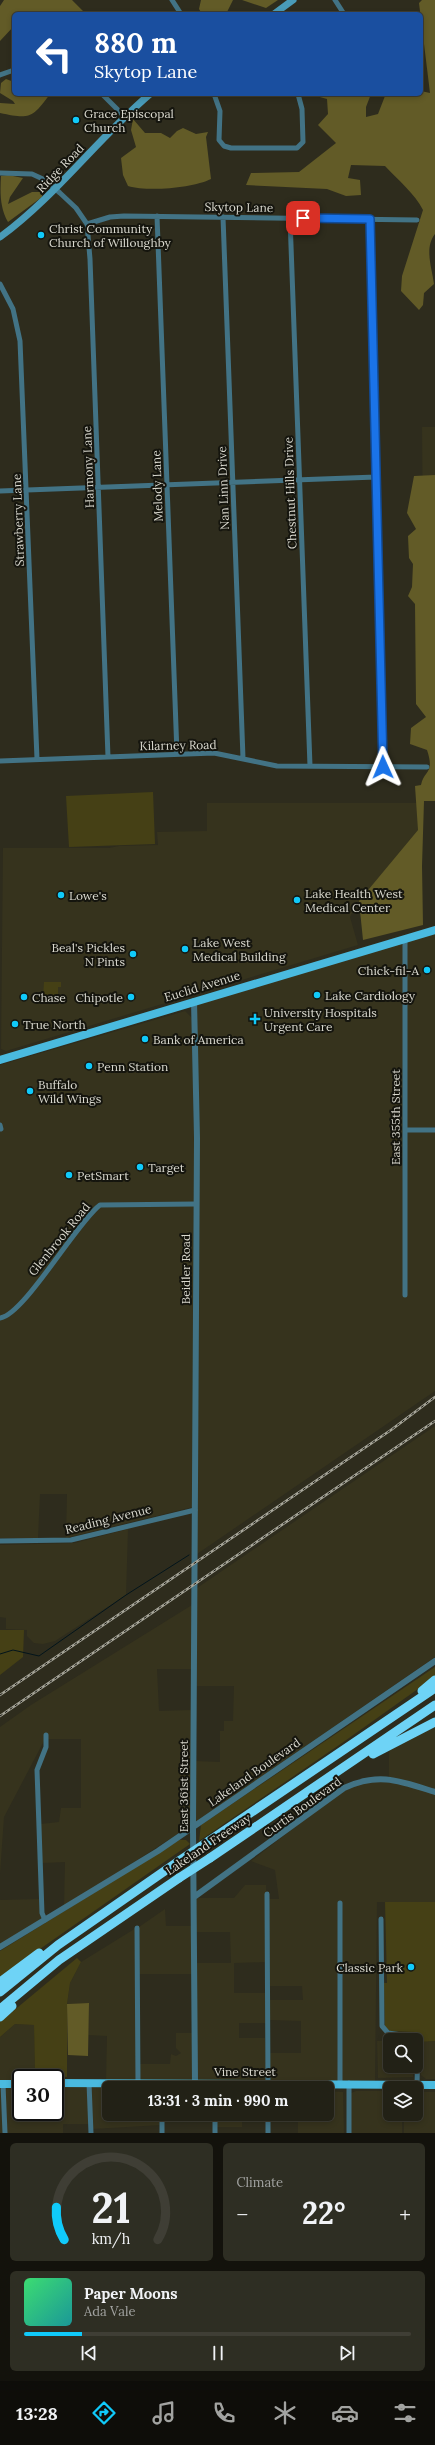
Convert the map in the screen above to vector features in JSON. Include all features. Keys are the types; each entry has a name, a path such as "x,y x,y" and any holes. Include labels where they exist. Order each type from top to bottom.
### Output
{"highway":[{"path":"298,1781 315,1766 435,1680"},
{"name":"Lakeland Freeway","path":"0,1992 58,1945 118,1903 435,1688"},
{"name":"Lakeland Freeway","path":"0,2009 59,1960 435,1706"},
{"path":"321,1783 435,1722"},
{"path":"0,1982 91,1918 118,1903"},
{"path":"0,2017 102,1931"}],"main road":[{"path":"277,12 293,0"},
{"name":"Ridge Road","path":"0,237 55,190 124,117 148,96"},
{"name":"Euclid Avenue","path":"0,1060 435,930"},
{"name":"Vine Street","path":"64,2083 102,2083"},
{"name":"Vine Street","path":"334,2083 383,2084"},
{"name":"Vine Street","path":"423,2085 435,2085"}],"street":[{"path":"172,0 180,12"},
{"path":"335,0 343,12"},
{"path":"0,75 12,71"},
{"path":"104,96 124,117"},
{"path":"215,96 220,111 221,142 231,148 297,148 303,142 302,108 299,96"},
{"path":"0,173 32,174 45,180 76,208 87,224"},
{"name":"Skytop Lane","path":"87,224 110,217 156,216 417,220"},
{"name":"Melody Lane","path":"156,216 177,754"},
{"name":"Nan Linn Drive","path":"223,217 243,758"},
{"name":"Chestnut Hills Drive","path":"290,218 310,766"},
{"path":"370,219 383,767"},
{"name":"Harmony Lane","path":"87,224 108,757"},
{"name":"Strawberry Lane","path":"0,284 13,309 20,341 37,759"},
{"path":"0,491 376,476"},
{"name":"Kilarney Road","path":"0,761 214,753 243,758 267,765 427,767"},
{"name":"East 355th Street","path":"404,1295 405,939"},
{"name":"Beidler Road","path":"194,1001 196,1204 195,1537"},
{"path":"405,1130 435,1130"},
{"name":"Glenbrook Road","path":"0,1318 10,1313 48,1271 100,1205 196,1204"},
{"name":"Reading Avenue","path":"0,1541 71,1540 195,1510"},
{"name":"East 361st Street","path":"195,1537 193,1827 195,2081"},
{"name":"Lakeland Boulevard","path":"0,1947 122,1874 435,1661"},
{"path":"45,1920 42,1913 37,1770 46,1747 46,1735"},
{"name":"Curtis Boulevard","path":"194,1897 344,1788 356,1782 384,1778 435,1792"},
{"path":"267,1894 268,2081"},
{"path":"340,1903 340,2083"},
{"path":"381,1919 382,2026 388,2033 416,2036 418,2040 417,2081"},
{"path":"138,1928 138,2081"},
{"path":"89,2083 91,2133"},
{"path":"349,2083 349,2133"},
{"path":"2,2084 4,2133"},
{"path":"162,2121 162,2133"},
{"path":"215,2133 216,2121"},
{"path":"268,2121 268,2133"}],"shaded area":[{"path":"4,0 72,0 84,12 12,12 12,28 0,41 0,6"},
{"path":"201,0 233,0 227,12 201,12 199,9"},
{"path":"242,0 278,0 266,8"},
{"path":"422,0 435,0 435,234 430,245 429,252 434,284 424,293 423,305 419,310 401,291 402,276 423,210 411,193 385,166 351,165 348,178 360,180 361,195 346,196 327,189 246,185 251,173 299,172 336,143 318,125 328,114 327,99 316,96 370,96 366,107 366,117 378,114 385,96 423,96 423,91 430,93 423,36 423,12 420,12 419,3"},
{"path":"6,79 12,81 12,96 48,96 34,113 29,115 18,116 0,113 0,103 15,104 13,101 0,93 1,83"},
{"path":"133,119 145,133 161,133 170,138 177,131 183,128 196,134 208,132 206,137 211,179 182,187 147,189 128,186 123,175 121,158 136,147 131,130"},
{"path":"8,175 23,178 10,197 8,204 32,192 42,192 42,197 8,222 5,217 1,200 1,176"},
{"path":"422,427 435,427 435,539 423,539"},
{"path":"435,475 435,801 424,801 422,866 423,925 363,940 359,901 418,830 415,786 421,785 430,763 427,750 410,744 411,728 426,717 416,704 415,604 408,596 412,587 413,564 409,558 408,536 416,529 407,513 414,476"},
{"path":"153,792 155,844 69,847 66,796"},
{"path":"207,803 418,803 418,830 355,907 350,917 358,945 6,1051 1,1049 3,848 109,848 119,846 158,845 157,832 207,831"},
{"path":"435,933 435,1391 197,1554 199,1280 196,1003"},
{"path":"44,982 61,982 61,987 58,987 58,998 43,998"},
{"path":"185,1011 192,1018 194,1142 193,1507 66,1538 67,1494 40,1494 38,1538 0,1538 0,1065"},
{"path":"435,1426 435,1657 196,1822 195,1761 220,1762 220,1731 224,1731 224,1721 233,1721 234,1686 197,1686 197,1588"},
{"path":"128,1529 126,1595 55,1641 43,1644 34,1643 27,1636 27,1630 6,1629 6,1618 0,1617 0,1545 75,1543"},
{"path":"192,1605 193,1669 157,1669 159,1711 192,1710 190,1826 64,1907 65,1862 42,1863 40,1824 59,1822 61,1808 81,1808 81,1739 45,1739 4,1817 0,1874 0,1727 31,1705"},
{"path":"0,1630 24,1630 23,1657 0,1675"},
{"path":"435,1667 435,1676 432,1679 199,1841 201,1825"},
{"path":"435,1727 435,1790 389,1777 389,1753 392,1746"},
{"path":"366,1781 395,1781 435,1794 435,1902 377,1902 375,2082 269,2081 269,2053 301,2053 301,2021 270,2020 270,2000 303,2000 302,1986 270,1986 268,1899 279,1899 275,1870 251,1861 343,1790"},
{"path":"179,1840 186,1840 190,1844 0,1977 0,1951"},
{"path":"245,1885 266,1885 266,1962 234,1963 234,1993 266,1993 267,2023 239,2023 239,2038 265,2038 267,2081 196,2081 196,1963 231,1963 230,1932 196,1932 196,1898 234,1898"},
{"path":"40,1899 43,1920 0,1945 0,1900"},
{"name":"Classic Park","path":"385,1902 435,1902 435,2041 423,2042 423,2033 390,2031 385,2026 384,1983 387,1983"},
{"path":"165,1909 166,1926 192,1926 192,1974 139,1974 139,1927"},
{"path":"136,1928 137,2081 106,2081 107,2036 88,2035 89,2003 67,2004 70,1983 81,1962"},
{"path":"77,1958 81,1962 70,1983 67,2004 67,2077 64,2077 64,2069 35,2069 34,2025 15,2024 0,2037 0,2022"},
{"path":"89,2003 88,2056 68,2055 67,2004"},
{"path":"15,2024 34,2025 35,2069 12,2069 12,2082 0,2082 0,2037"},
{"path":"176,2033 192,2033 194,2081 139,2081 139,2064 170,2064 171,2054 176,2056 181,2053 176,2048"},
{"path":"377,2041 383,2041 383,2073 413,2073 413,2077 378,2078"},
{"path":"435,2041 435,2079 426,2079 421,2075 421,2073 423,2073 423,2042"},
{"path":"64,2084 88,2084 90,2124 63,2124 63,2133 0,2133 0,2085 12,2085 12,2121 64,2121"},
{"path":"90,2084 102,2084 102,2121 161,2121 161,2125 92,2129"},
{"path":"334,2091 343,2092 344,2133 298,2133 298,2121 334,2121"},
{"path":"356,2091 383,2091 383,2121 402,2121 402,2133 351,2133 351,2093"},
{"path":"423,2092 435,2092 435,2133 404,2133 404,2121 423,2121"},
{"path":"217,2121 242,2121 242,2127 217,2127"}],"waterway":[{"path":"0,1654 13,1650 39,1656 126,1595 189,1555"}],"railway":[{"path":"0,1695 391,1430 435,1397"},
{"path":"0,1716 435,1421"}],"place":[{"name":"Grace Episcopal Church","path":"76,120"},
{"name":"Christ Community Church of Willoughby","path":"41,235"},
{"name":"Lowe's","path":"61,895"},
{"name":"Lake Health West Medical Center","path":"297,900"},
{"name":"Lake West Medical Building","path":"185,949"},
{"name":"Beal's Pickles N Pints","path":"133,954"},
{"name":"Chick-fil-A","path":"427,970"},
{"name":"Lake Cardiology","path":"317,995"},
{"name":"Chase","path":"24,997"},
{"name":"Chipotle","path":"131,997"},
{"name":"University Hospitals Urgent Care","path":"255,1019"},
{"name":"True North","path":"15,1024"},
{"name":"Bank of America","path":"145,1039"},
{"name":"Penn Station","path":"89,1066"},
{"name":"Buffalo Wild Wings","path":"30,1091"},
{"name":"Target","path":"140,1167"},
{"name":"PetSmart","path":"69,1175"},
{"name":"Classic Park","path":"411,1967"}],"route":[{"path":"303,218 370,219 383,767"}]}
